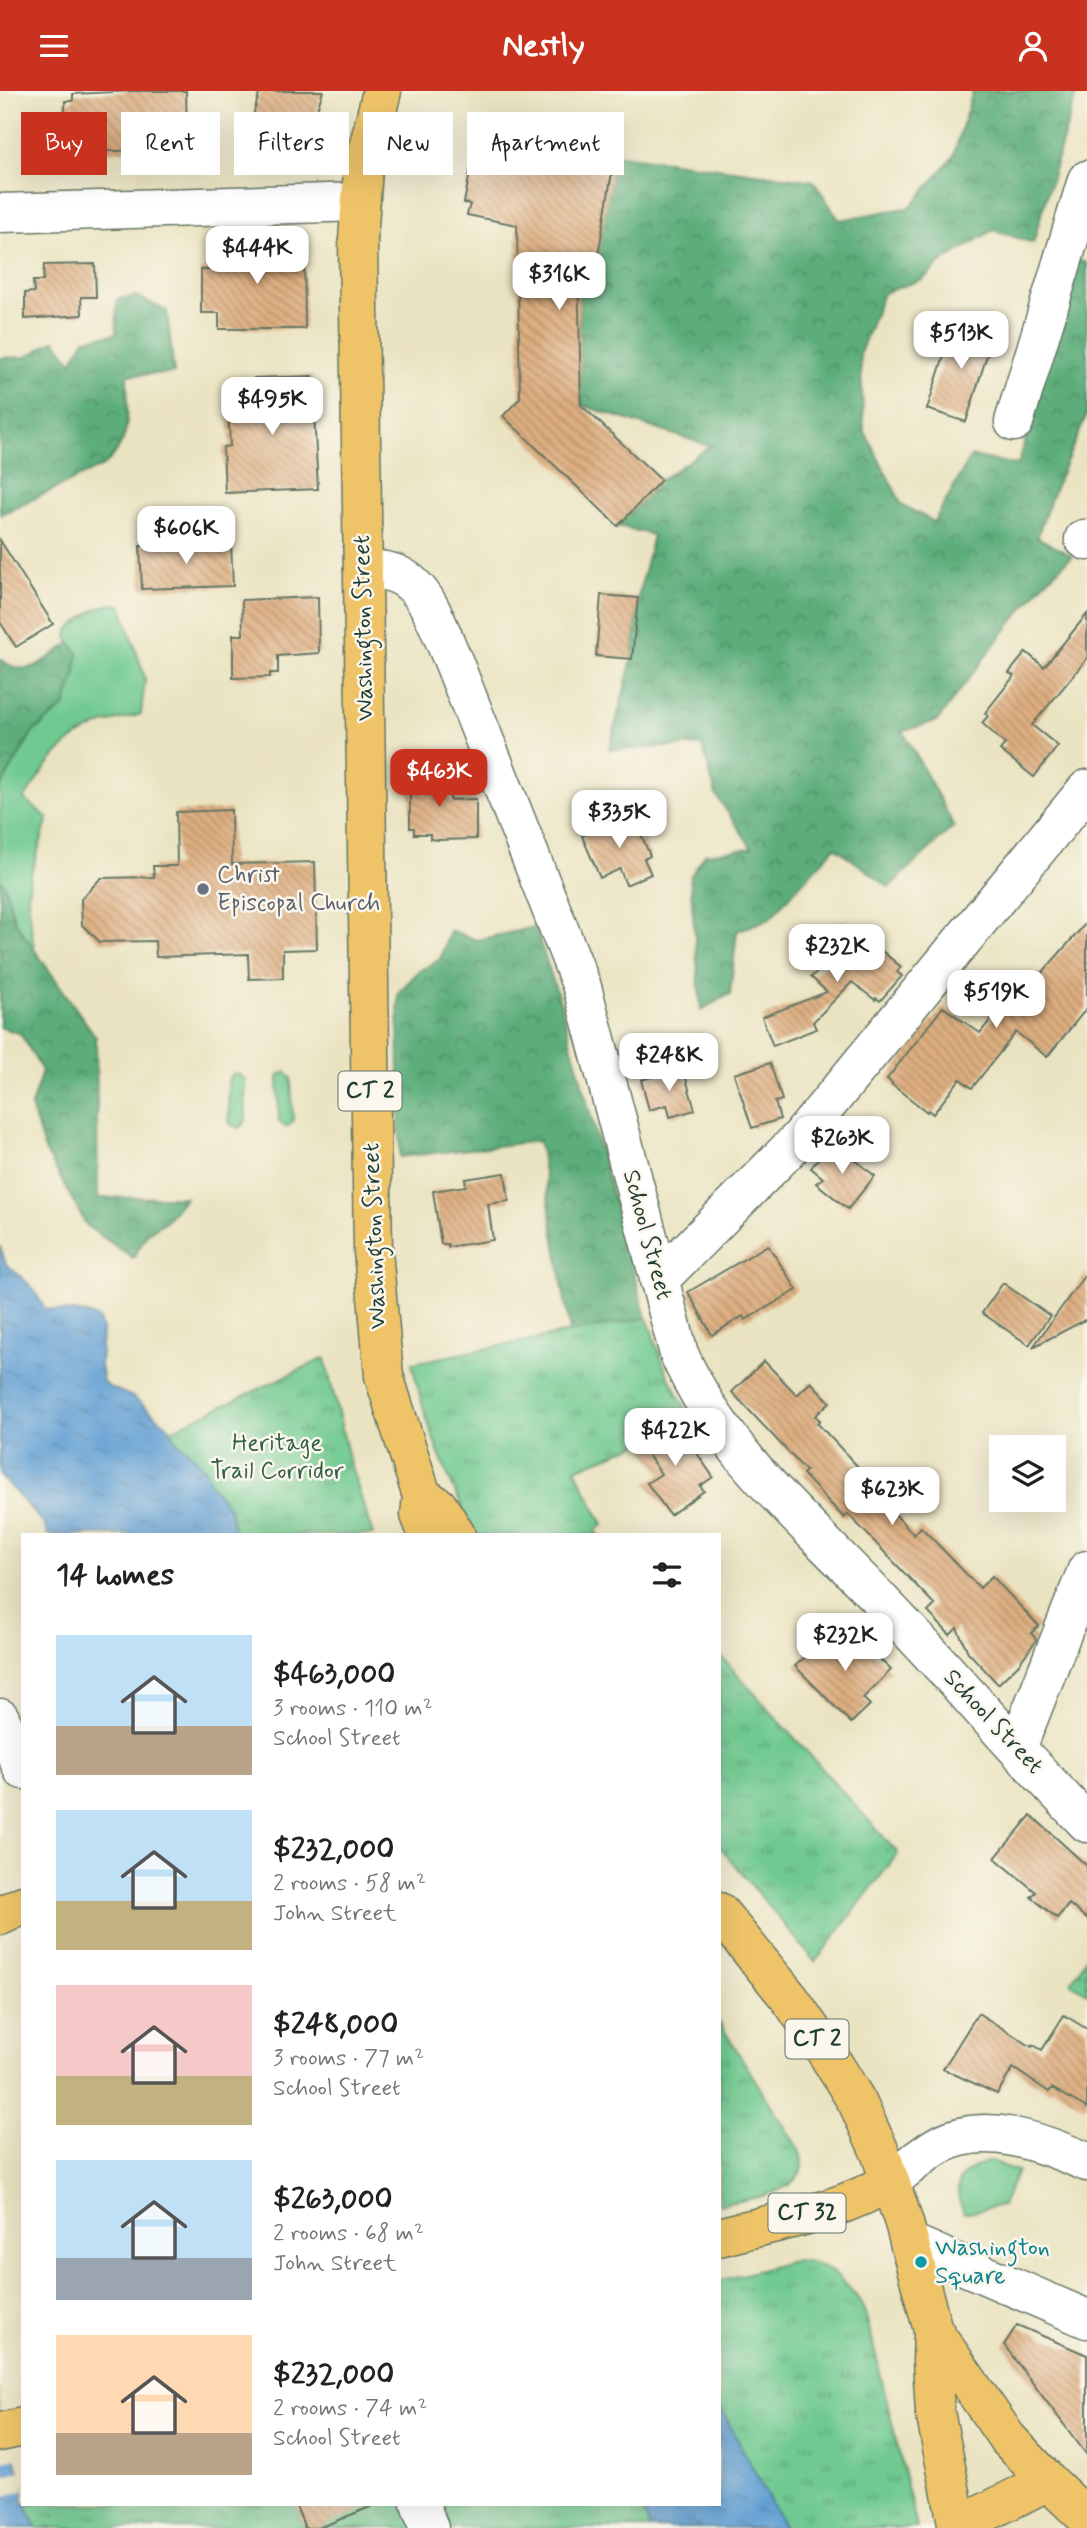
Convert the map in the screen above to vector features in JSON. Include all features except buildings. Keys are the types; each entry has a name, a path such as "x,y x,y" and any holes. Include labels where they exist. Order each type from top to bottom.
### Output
{"main road":[{"name":"Washington Street","path":"382,91 365,159 360,202 358,267 374,1271 384,1376 422,1496 420,1515 427,1533"},
{"name":"Washington Street","path":"422,1496 438,1506 456,1533"},
{"path":"0,1916 21,1906"},
{"name":"CT 2","path":"721,1914 791,2000 842,2075 870,2128 891,2181 933,2330 935,2412 958,2528"},
{"name":"CT 32","path":"721,2236 835,2206 865,2195 891,2181"},
{"name":"CT 2","path":"933,2330 996,2424 1048,2481 1087,2518"},
{"path":"0,2432 21,2427"},
{"path":"958,2528 1048,2481"}],"street":[{"path":"1014,422 1087,180"},
{"path":"0,213 360,202"},
{"name":"School Street","path":"363,569 386,571 409,580 427,605 452,658 582,987 679,1354 695,1388 723,1432 787,1506 880,1599 1087,1823"},
{"path":"659,1280 799,1139 1087,789"},
{"path":"1017,1748 1087,1570"},
{"path":"0,1718 21,1765"},
{"path":"891,2181 931,2150 955,2138 971,2135 1000,2135 1025,2139 1087,2162"},
{"path":"909,2242 1087,2319"},
{"path":"421,2506 429,2528"}],"green space":[{"path":"973,91 1077,91 1033,243 993,230 942,262 923,279 883,293 860,353 864,430 902,505 934,522 971,456 1018,465 1077,260 1087,263 1087,414 1037,537 1072,556 1044,583 937,721 903,731 954,826 889,887 835,847 769,919 737,931 730,994 701,1010 690,877 705,854 752,848 716,795 702,745 609,750 632,659 638,598 653,535 618,526 661,480 710,446 581,405 578,264 596,267 611,175 624,175 624,155 814,181 839,220 911,207 953,157"},
{"path":"136,296 167,311 174,373 127,375 127,425 120,446 113,456 103,466 0,515 0,358 26,357 55,340 72,362 85,339 116,334 117,299"},
{"path":"113,604 121,605 145,678 141,714 103,724 77,737 48,764 24,799 48,818 30,877 28,899 34,949 15,922 4,884 0,880 0,788 32,733 65,706 78,654 67,638 68,631 95,610"},
{"path":"70,643 78,654 76,673 65,706 32,733 0,788 0,659 19,668 28,668 36,666"},
{"path":"0,880 4,884 15,922 96,1037 98,1198 186,1197 166,1221 148,1233 133,1258 87,1226 44,1148 31,1106 42,1071 21,1034 0,1027"},
{"path":"535,927 559,999 646,1318 656,1370 631,1447 575,1469 603,1525 595,1530 597,1533 431,1360 570,1332 539,1141 400,1157 398,993 419,971 440,959 450,930 477,940"},
{"path":"286,1072 291,1078 293,1122 286,1127 279,1122 278,1079 279,1075"},
{"path":"238,1073 245,1080 246,1121 239,1128 229,1122 228,1081 231,1075"},
{"path":"647,1318 667,1374 693,1422 575,1469 603,1525 595,1530 597,1533 476,1533 438,1451 423,1408 412,1363"},
{"name":"Heritage Trail Corridor","path":"325,1358 350,1463 372,1533 235,1533 230,1510 210,1483 203,1468 177,1442 171,1430"},
{"path":"721,1656 898,1853 815,1962 721,1848"},
{"path":"1087,1956 1087,1993 1071,1983"},
{"path":"721,2025 799,2150 802,2165 798,2176 789,2185 761,2196 721,2205"},
{"path":"990,2161 1017,2171 1002,2205 964,2213 958,2193 961,2179 972,2169"},
{"path":"796,2260 824,2267 853,2292 863,2307 870,2331 917,2528 784,2528 721,2409 721,2280"},
{"path":"26,2506 642,2506 650,2528 37,2528"}],"water":[{"path":"0,1246 6,1264 32,1287 45,1309 87,1314 99,1319 102,1330 100,1365 103,1382 133,1397 169,1427 177,1442 192,1454 206,1471 210,1483 230,1510 235,1533 47,1533 44,1524 0,1475"},
{"path":"0,2389 21,2482 21,2506 26,2506 37,2528 0,2528"},
{"path":"721,2409 784,2528 650,2528 642,2506 721,2506"}],"pier":[{"path":"0,2385 3,2388 18,2458 0,2462"},
{"path":"21,2472 21,2492 0,2497 0,2477"}],"place":[{"name":"Christ Episcopal Church","path":"203,889"},
{"name":"Washington Square","path":"921,2262"}]}
